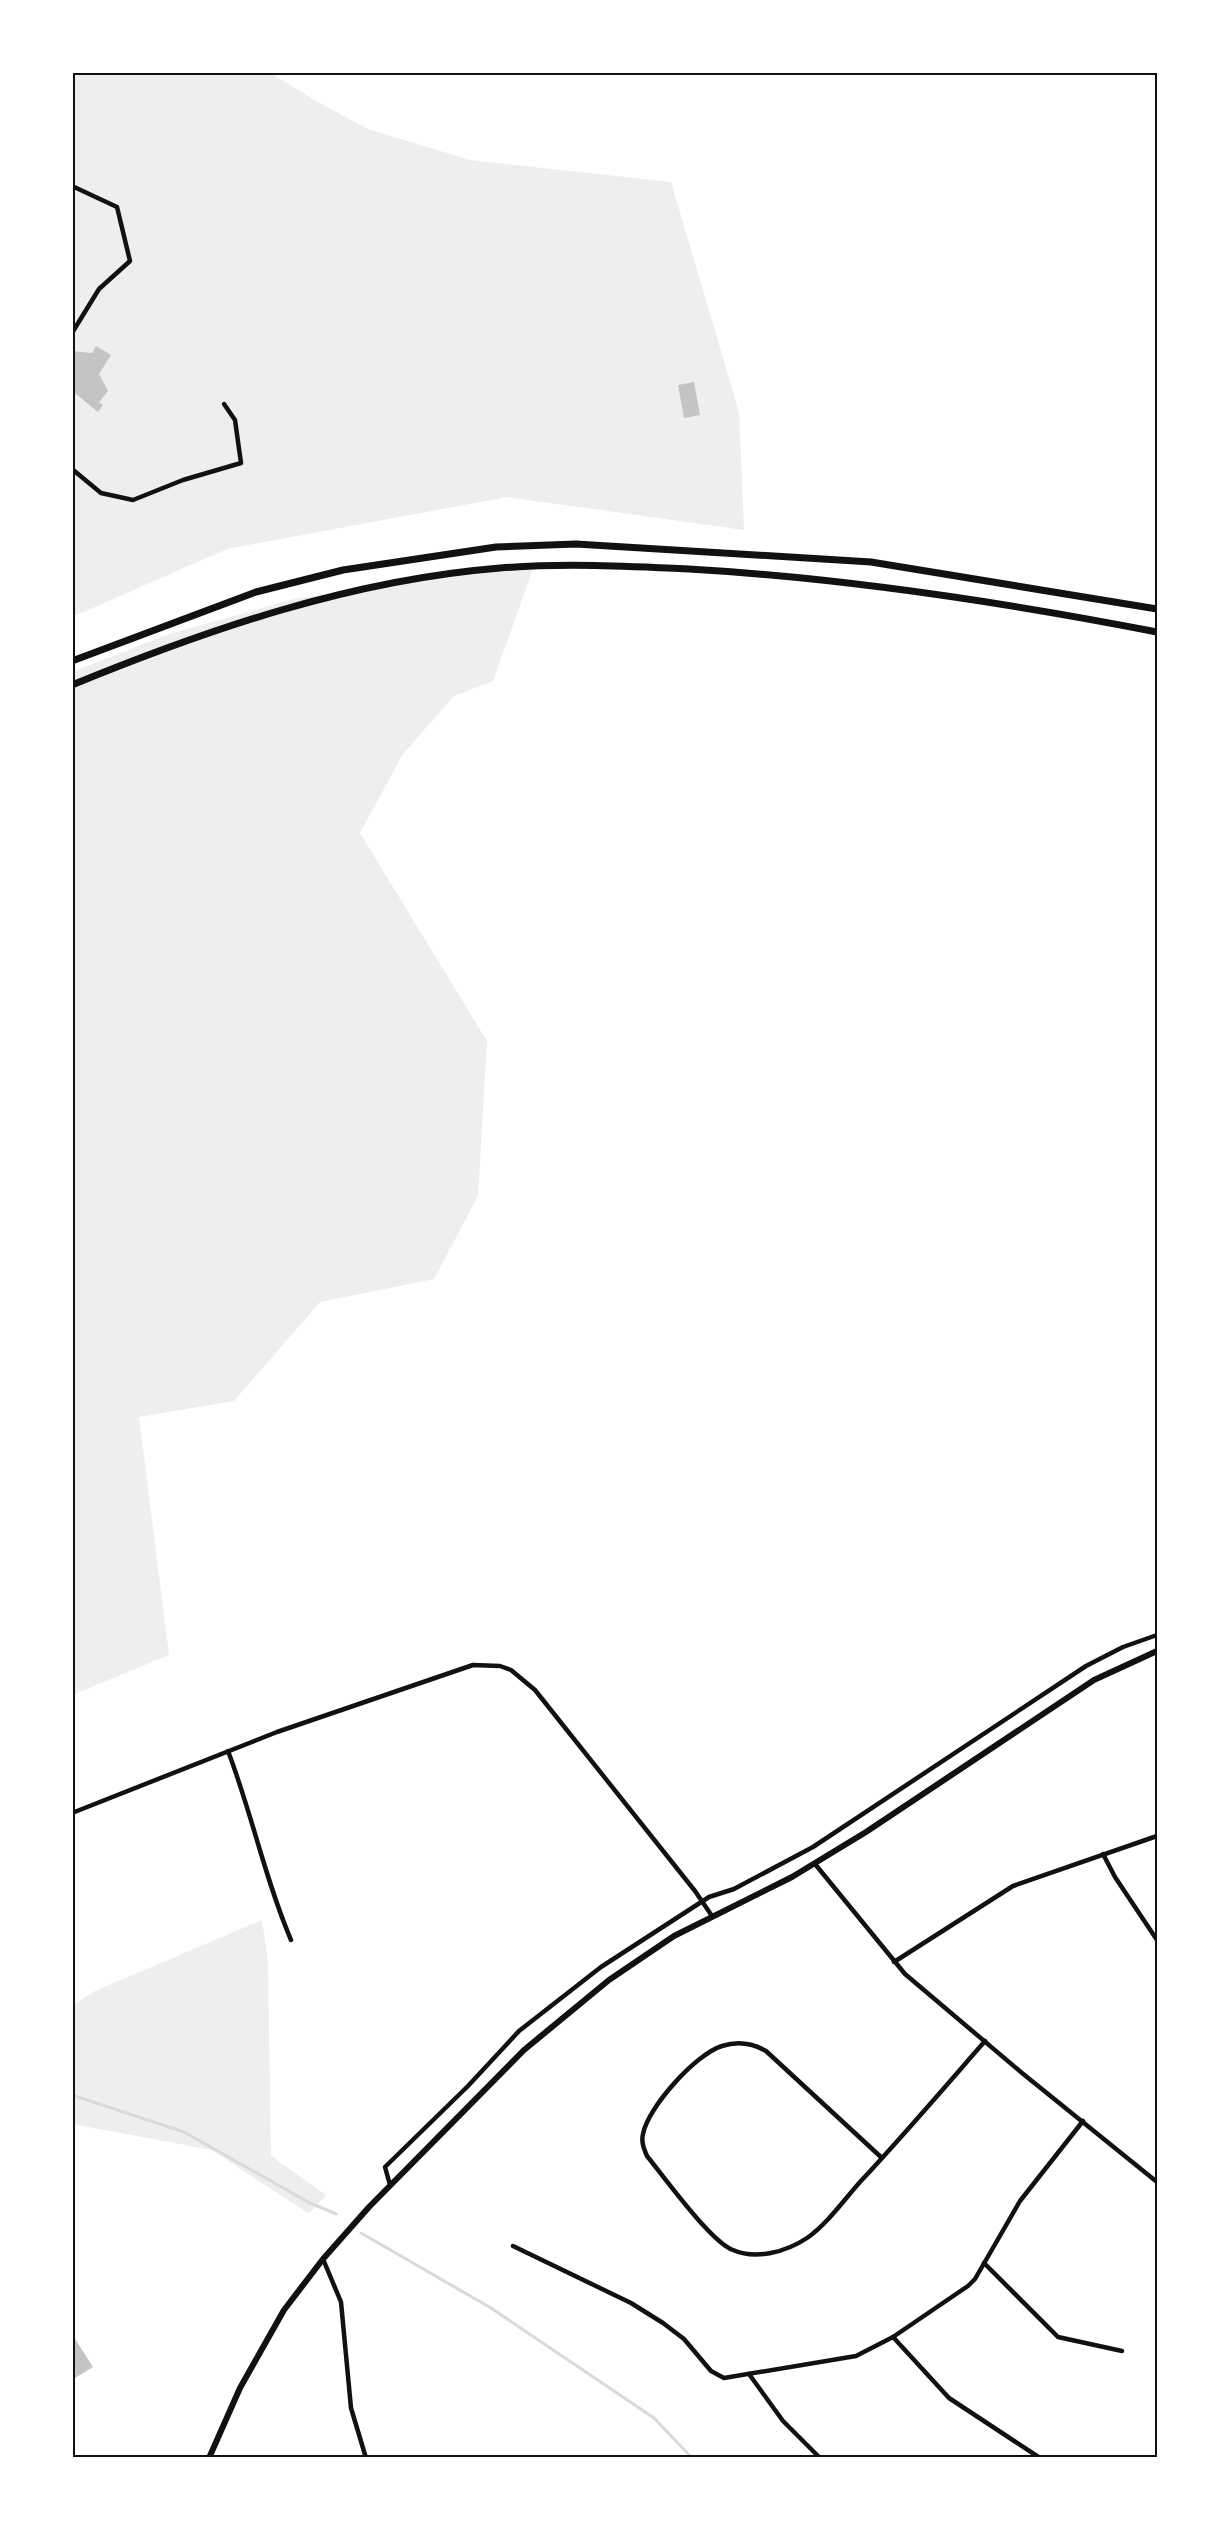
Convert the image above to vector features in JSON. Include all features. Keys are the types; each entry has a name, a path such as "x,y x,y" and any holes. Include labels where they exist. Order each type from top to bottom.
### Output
{"main road":[{"path":"72,662 256,592 343,570 496,547 576,544 871,562 1157,609"},
{"path":"72,685 169,647 278,610 316,603 365,588 501,568 582,567 720,571 853,583 1083,618 1157,632"}],"street":[{"path":"72,186 117,207 129,261 99,289 72,333"},
{"path":"72,470 101,493 133,500 183,480 241,463 235,420 224,404"},
{"path":"390,2185 385,2167 460,2094 519,2031 601,1967 702,1901 734,1889 813,1847 1086,1666 1123,1647 1157,1635"},
{"path":"209,2458 240,2388 284,2310 323,2259 390,2185 524,2050 639,1958 675,1935 815,1864 1094,1680 1157,1651"},
{"path":"72,1814 287,1728 473,1665 500,1666 511,1670 535,1690 712,1916"},
{"path":"228,1751 241,1784 270,1884 291,1940"},
{"path":"894,1962 1005,1890 1024,1881 1157,1836"},
{"path":"1103,1854 1115,1877 1157,1940"},
{"path":"815,1864 894,1962 925,1992 1157,2182"},
{"path":"882,2158 766,2051 750,2043 721,2046 704,2057 675,2083 658,2103 645,2126 642,2140 647,2156 718,2242 734,2251 748,2254 783,2249 806,2238 882,2158 985,2042"},
{"path":"513,2246 631,2303 663,2323 684,2339 718,2376 735,2378 856,2356 893,2337 975,2279 1020,2201 1083,2121"},
{"path":"323,2259 341,2302 351,2408 366,2458"},
{"path":"984,2263 1058,2337 1122,2351"},
{"path":"893,2337 949,2398 1040,2458"},
{"path":"749,2374 783,2421 820,2458"}],"shaded area":[{"path":"72,72 269,72 368,129 470,160 671,182 739,412 744,530 507,497 227,549 72,617"},
{"path":"535,563 493,681 454,696 403,754 360,833 487,1041 478,1196 434,1279 320,1302 234,1401 139,1417 169,1655 72,1695 72,672 169,634 294,599"},
{"path":"262,1920 268,1962 271,2156 326,2195 309,2214 212,2150 72,2124 72,2005 95,1991"}],"building":[{"path":"96,346 111,355 99,374 108,391 99,402 103,405 98,412 76,394 72,396 72,351 92,353"},
{"path":"694,382 700,415 684,418 678,385"},
{"path":"72,2334 93,2367 72,2380"}],"waterway":[{"path":"72,2095 184,2132 308,2202 336,2214"},
{"path":"361,2233 491,2308 654,2418 692,2458"}]}
